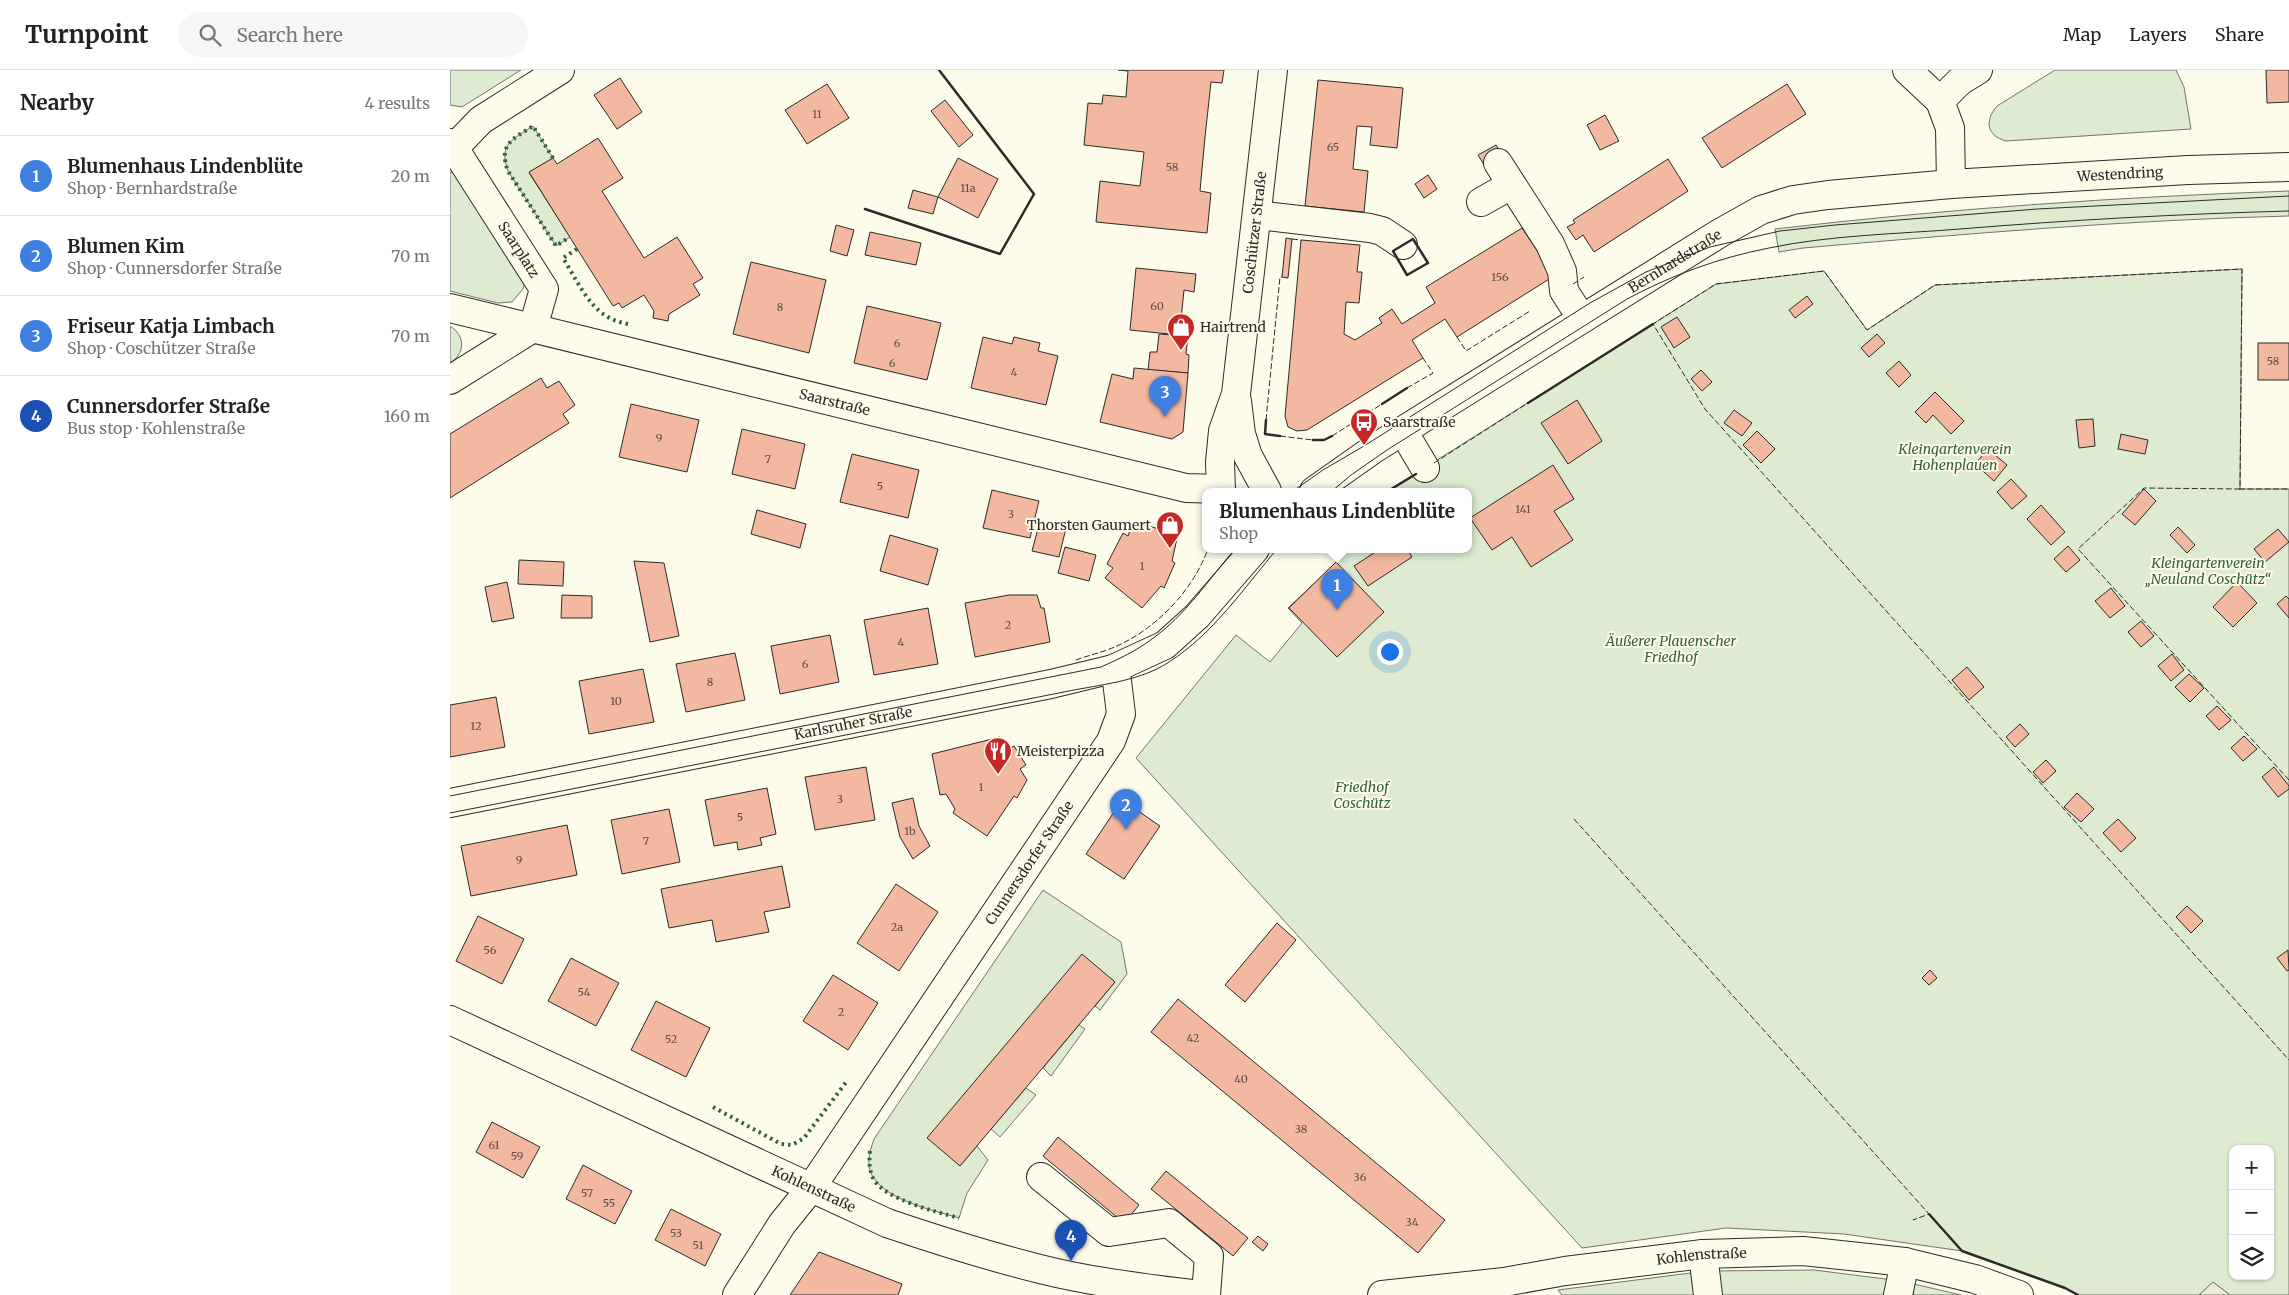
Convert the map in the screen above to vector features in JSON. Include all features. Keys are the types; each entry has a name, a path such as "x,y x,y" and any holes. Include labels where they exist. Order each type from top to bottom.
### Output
{"street":[{"path":"451,147 481,120 560,70"},
{"name":"Coschützer Straße","path":"1221,488 1220,462 1223,431 1236,394 1273,70"},
{"path":"1907,70 1940,101 1950,128 1951,184"},
{"path":"1940,101 1960,81 1978,70"},
{"name":"Saarplatz","path":"451,147 544,289 534,328"},
{"name":"Westendring","path":"1951,184 2188,170 2289,167"},
{"path":"1481,202 1505,174 1550,244 1562,271 1564,291 1582,319"},
{"name":"Bernhardstraße","path":"1318,488 1403,431 1726,229 1760,210 1793,200 1828,195 1951,184"},
{"path":"1257,215 1382,230 1403,245"},
{"name":"Saarstraße","path":"450,308 1177,486 1202,489"},
{"path":"450,380 534,328"},
{"name":"Coschützer Straße","path":"1236,394 1241,434 1248,456 1265,488"},
{"path":"1403,431 1425,468"},
{"path":"1225,581 1226,553"},
{"path":"1225,581 1251,553"},
{"name":"Karlsruher Straße","path":"450,803 1051,684 1113,669 1165,645 1197,616 1225,581"},
{"name":"Cunnersdorfer Straße","path":"737,1295 782,1224 811,1188 1111,741 1121,714 1117,681 1113,669"},
{"name":"Kohlenstraße","path":"450,1020 887,1223 957,1247 1042,1270 1131,1286 1198,1295"},
{"path":"1041,1176 1109,1232 1169,1223 1209,1256 1206,1295"},
{"name":"Kohlenstraße","path":"1382,1295 1504,1282 1565,1271 1703,1254 1803,1251 1905,1262 1975,1279 2018,1295"},
{"path":"1703,1254 1708,1295"},
{"path":"1898,1295 1905,1262"}],"green space":[{"path":"450,70 521,70 462,107 450,105"},
{"path":"2055,70 2176,70 2184,87 2191,129 2006,141 1995,136 1991,132 1989,122 1997,106"},
{"path":"533,126 553,158 529,173 570,237 556,246 508,171 505,162 506,148 509,143"},
{"path":"450,172 454,173 526,280 523,289 512,302 498,303 450,291"},
{"path":"2289,191 2289,216 2046,228 1803,248 1779,252 1775,229 1903,215 2031,205"},
{"path":"2242,269 2240,489 2289,489 2289,1295 2230,1295 2213,1282 2199,1295 2078,1295 2065,1288 1962,1251 1844,1234 1726,1228 1582,1248 1136,758 1236,635 1270,662 1302,623 1288,608 1340,559 1335,553 1472,553 1472,488 1393,488 1716,284 1824,271 1867,330 1935,285"},
{"path":"450,326 459,335 462,345 459,355 450,363"},
{"path":"1043,890 1121,942 1127,974 1100,1010 1095,1006 1115,982 1082,955 960,1166 977,1146 988,1160 967,1193 959,1218 906,1201 881,1186 873,1177 869,1163 874,1139"},
{"path":"1079,1025 1085,1029 1051,1076 1043,1068"},
{"path":"1026,1088 1036,1095 1000,1137 991,1129"},
{"path":"1814,1270 1901,1281 1961,1295 1562,1295 1558,1290 1706,1271"}],"shaded area":[{"path":"2213,1282 2230,1295 2199,1295"}],"building":[{"path":"1118,70 1224,70 1222,83 1211,82 1205,137 1200,191 1211,193 1207,233 1096,222 1100,181 1140,186 1144,152 1084,145 1088,103 1102,104 1103,95 1126,97 1128,71"},
{"path":"2266,70 2289,70 2289,102 2267,103"},
{"path":"620,78 642,112 617,129 594,95"},
{"path":"1318,80 1403,88 1397,148 1370,145 1372,127 1357,126 1353,169 1368,171 1364,212 1305,206"},
{"path":"827,84 849,118 807,144 785,110"},
{"path":"1787,84 1806,114 1722,168 1702,138"},
{"path":"945,100 973,135 959,147 931,111"},
{"path":"1605,115 1619,141 1600,150 1587,125"},
{"path":"598,138 623,178 602,191 644,258 677,237 703,278 693,284 700,295 669,314 668,321 653,318 654,311 644,295 622,308 619,303 613,306 529,172 553,158 557,164"},
{"path":"1496,145 1504,158 1486,168 1478,155"},
{"path":"958,158 998,179 978,218 938,197"},
{"path":"1668,159 1688,191 1594,252 1583,235 1576,240 1567,227 1575,223 1573,220"},
{"path":"1428,175 1437,189 1424,198 1415,184"},
{"path":"913,190 938,197 933,214 908,208"},
{"path":"836,225 854,230 847,256 830,251"},
{"path":"1522,228 1554,276 1457,337 1445,319 1412,340 1423,358 1307,430 1297,431 1288,427 1285,416 1301,240 1360,245 1357,272 1362,272 1359,303 1346,302 1344,334 1355,340 1382,323 1379,318 1392,309 1402,324 1435,303 1426,287"},
{"path":"870,232 921,243 916,265 865,255"},
{"path":"1286,238 1292,239 1288,278 1282,277"},
{"path":"751,262 826,280 809,353 733,334"},
{"path":"1136,268 1196,274 1194,292 1184,290 1181,320 1189,321 1188,336 1130,330"},
{"path":"1807,296 1813,304 1795,318 1789,310"},
{"path":"867,306 941,323 927,380 854,363"},
{"path":"1677,317 1690,337 1674,348 1661,327"},
{"path":"1159,334 1188,336 1186,354 1189,355 1188,373 1148,370 1150,352 1157,352"},
{"path":"1877,334 1885,343 1869,357 1861,348"},
{"path":"983,337 1012,344 1014,337 1040,343 1038,351 1058,356 1046,405 971,388"},
{"path":"2258,343 2289,343 2289,380 2258,380"},
{"path":"1899,361 1911,375 1899,387 1886,373"},
{"path":"1134,368 1188,373 1183,432 1172,439 1100,422 1112,374 1133,379"},
{"path":"1701,370 1712,382 1702,391 1691,379"},
{"path":"541,378 547,388 559,381 575,405 563,414 569,423 450,498 450,434"},
{"path":"1935,392 1964,421 1951,434 1933,415 1926,423 1915,412"},
{"path":"1577,400 1602,441 1568,464 1541,423"},
{"path":"631,404 699,420 687,472 619,457"},
{"path":"1734,410 1752,423 1742,436 1724,423"},
{"path":"2093,419 2095,446 2079,448 2076,420"},
{"path":"742,429 805,444 795,489 732,474"},
{"path":"1757,431 1775,449 1761,463 1743,445"},
{"path":"2121,434 2148,440 2145,454 2118,449"},
{"path":"1988,449 2007,465 1994,481 1975,464"},
{"path":"852,454 919,470 908,518 840,502"},
{"path":"1553,465 1574,499 1554,511 1573,540 1531,567 1512,537 1492,550 1472,521 1472,517"},
{"path":"2011,479 2027,496 2012,509 1997,492"},
{"path":"2144,489 2156,501 2135,525 2122,514"},
{"path":"992,490 1039,501 1030,538 983,528"},
{"path":"2041,505 2065,532 2051,545 2027,519"},
{"path":"757,510 806,524 800,548 751,534"},
{"path":"1040,521 1066,528 1059,557 1032,551"},
{"path":"1133,522 1178,534 1172,561 1175,563 1164,588 1161,586 1142,608 1105,578 1113,568 1107,564 1123,533 1128,536"},
{"path":"2178,527 2195,545 2187,553 2170,535"},
{"path":"2278,529 2289,542 2265,562 2254,549"},
{"path":"890,535 938,549 928,585 880,571"},
{"path":"2068,546 2080,560 2066,572 2054,559"},
{"path":"1065,547 1096,555 1089,581 1058,573"},
{"path":"1374,553 1410,553 1412,557 1368,586 1354,566"},
{"path":"519,560 564,562 563,586 518,584"},
{"path":"634,561 664,563 679,636 650,642"},
{"path":"1336,562 1384,612 1337,657 1289,608"},
{"path":"507,582 514,618 492,622 485,587"},
{"path":"2237,582 2257,603 2233,627 2213,607"},
{"path":"2111,588 2125,606 2110,618 2095,601"},
{"path":"562,595 592,596 592,618 561,618"},
{"path":"1009,595 1037,595 1041,608 1044,608 1050,642 975,657 965,603"},
{"path":"2286,596 2289,599 2289,618 2277,604"},
{"path":"928,608 938,664 874,675 864,620"},
{"path":"2141,621 2154,636 2141,647 2128,632"},
{"path":"830,635 839,682 780,694 771,646"},
{"path":"735,653 745,700 686,712 676,664"},
{"path":"2172,654 2184,670 2171,681 2158,666"},
{"path":"1967,667 1984,687 1969,700 1952,680"},
{"path":"643,669 654,722 589,734 579,681"},
{"path":"2189,674 2204,688 2190,702 2175,687"},
{"path":"496,697 505,747 450,757 450,705"},
{"path":"2217,706 2231,720 2219,730 2206,716"},
{"path":"2020,724 2029,734 2015,747 2006,737"},
{"path":"2244,736 2257,749 2243,761 2231,748"},
{"path":"1000,737 1008,749 1014,746 1026,765 1020,769 1027,780 1017,798 1014,796 987,836 953,813 955,809 946,794 940,795 932,754"},
{"path":"2046,760 2056,771 2043,783 2033,772"},
{"path":"866,767 875,820 815,830 805,777"},
{"path":"2274,767 2289,786 2289,789 2278,797 2262,777"},
{"path":"767,788 776,834 760,838 762,845 738,850 737,842 714,846 705,800"},
{"path":"2077,793 2094,809 2081,822 2064,807"},
{"path":"913,798 919,826 930,846 913,859 900,837 892,803"},
{"path":"1122,800 1160,826 1124,879 1086,854"},
{"path":"669,809 680,862 622,874 611,820"},
{"path":"2118,819 2136,838 2121,852 2103,833"},
{"path":"567,825 577,875 471,896 461,846"},
{"path":"782,866 790,907 764,912 769,932 716,942 712,920 669,928 661,889"},
{"path":"896,884 938,912 899,971 857,943"},
{"path":"2187,906 2203,921 2191,933 2176,917"},
{"path":"478,916 524,939 502,984 456,961"},
{"path":"1277,923 1296,940 1245,1002 1225,985"},
{"path":"2288,950 2289,970 2287,971 2277,958"},
{"path":"1082,954 1115,982 960,1166 927,1138"},
{"path":"571,958 619,983 596,1026 548,1001"},
{"path":"1930,970 1937,978 1929,985 1922,978"},
{"path":"833,975 878,1003 848,1050 803,1021"},
{"path":"1178,999 1445,1220 1418,1253 1151,1032"},
{"path":"656,1001 710,1028 686,1077 631,1050"},
{"path":"492,1122 540,1147 523,1178 476,1152"},
{"path":"1058,1137 1139,1205 1124,1223 1043,1156"},
{"path":"583,1165 632,1191 615,1224 566,1199"},
{"path":"1166,1171 1248,1238 1233,1256 1151,1189"},
{"path":"671,1209 721,1234 705,1266 655,1240"},
{"path":"1258,1236 1268,1244 1263,1251 1252,1242"},
{"path":"819,1252 902,1284 898,1295 790,1295"}],"tram line":[{"path":"1297,488 1590,303 1646,272 1710,247 1780,231 1835,225 2037,209 2289,196"},
{"path":"1336,488 1387,450 1627,299 1661,282 1714,262 1750,252 1816,240 2042,223 2289,211"},
{"path":"450,796 1101,667 1134,651 1164,630 1196,597 1232,553"},
{"path":"450,813 1136,677 1169,662 1200,638 1227,610 1274,553"}],"hedge":[{"path":"553,158 533,126 509,143 505,154 508,171 556,246 570,237"},
{"path":"577,249 563,258 587,297 606,316 615,321 632,325"},
{"path":"713,1107 781,1144 792,1145 804,1138 847,1081"},
{"path":"870,1151 871,1171 873,1178 879,1186 912,1204 959,1218"}],"fence":[{"path":"1292,239 1301,240"},
{"path":"2289,780 2078,549 2144,488 2240,489 2242,269 1935,285 1867,330 1824,271 1716,284 1653,324 1705,409 2289,1060"},
{"path":"1266,420 1280,277 1282,277"},
{"path":"1573,284 1584,277"},
{"path":"1457,337 1466,351 1530,311"},
{"path":"1407,388 1433,373 1423,358"},
{"path":"1434,463 1528,403"},
{"path":"1332,436 1382,404"},
{"path":"1280,436 1313,440"},
{"path":"2239,489 2289,489"},
{"path":"1076,660 1117,646 1146,629 1172,606 1183,593 1193,579 1206,553"},
{"path":"1574,819 1929,1214 1913,1220"}],"wall":[{"path":"865,209 1000,254 1034,194 939,70"},
{"path":"1413,239 1428,263 1407,275 1393,251 1413,239"},
{"path":"1528,403 1653,324"},
{"path":"1382,404 1407,388"},
{"path":"1266,420 1265,434 1280,436"},
{"path":"1313,440 1324,440 1332,436"},
{"path":"1393,488 1416,474"},
{"path":"1929,1214 1962,1251 2065,1288 2078,1295"}],"place":[{"name":"Hairtrend","path":"1181,351"},
{"name":"Friseur Katja Limbach","path":"1165,417"},
{"name":"Saarstraße","path":"1364,446"},
{"name":"Thorsten Gaumert","path":"1170,549"},
{"name":"Blumenhaus Lindenblüte","path":"1337,610"},
{"name":"Meisterpizza","path":"998,775"},
{"name":"Blumen Kim","path":"1126,830"},
{"name":"Cunnersdorfer Straße","path":"1071,1261"}],"park label":[{"name":"Kleingartenverein Hohenplauen","path":"1955,458"},
{"name":"Kleingartenverein „Neuland Coschütz“","path":"2208,572"},
{"name":"Äußerer Plauenscher Friedhof","path":"1671,650"},
{"name":"Friedhof Coschütz","path":"1362,796"}]}
